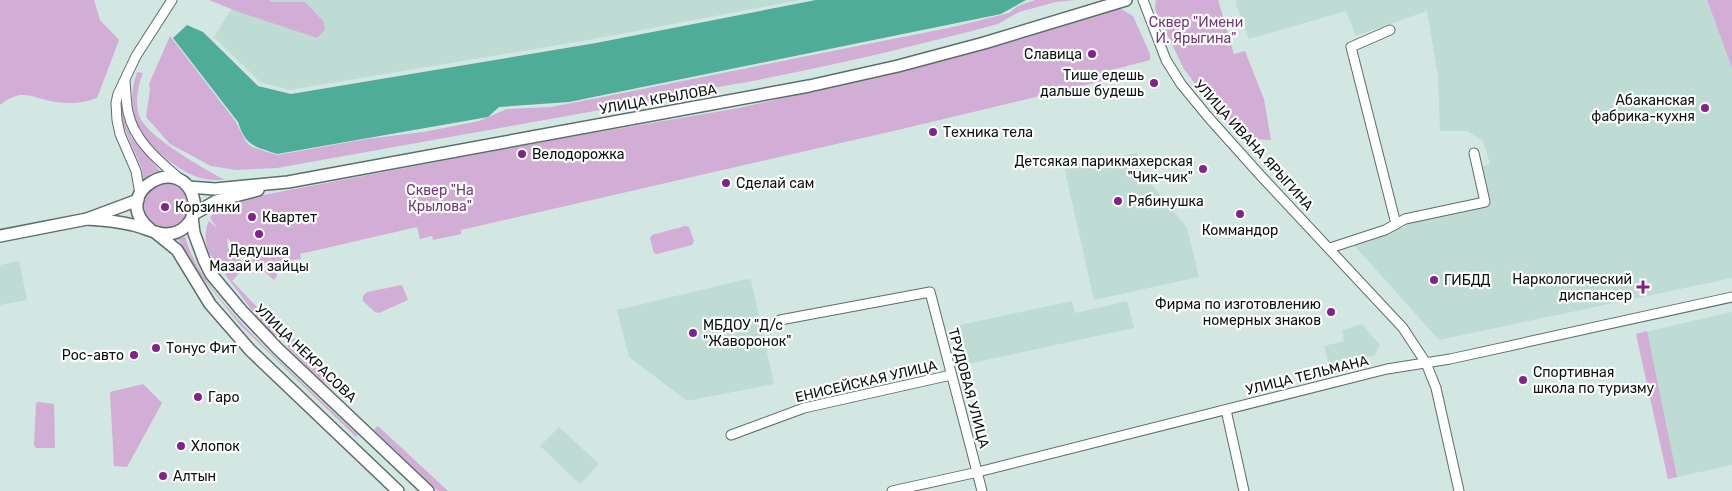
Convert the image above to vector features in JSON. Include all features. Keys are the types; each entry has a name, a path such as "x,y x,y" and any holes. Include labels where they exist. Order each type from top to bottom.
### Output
{"main road":[{"name":"УЛИЦА КРЫЛОВА","path":"0,236 87,219 139,197 144,186 160,178 177,179 186,186 216,189 288,182 809,86 898,66 984,43 1126,0"},
{"path":"87,219 109,220 165,234 181,230 193,216 216,201 288,182"},
{"path":"186,186 193,196 195,205 193,216"},
{"path":"139,197 137,209 144,225 177,250 210,304 250,350 398,491"},
{"name":"УЛИЦА НЕКРАСОВА","path":"193,216 194,233 211,274 241,310 278,349 428,491"}],"street":[{"path":"139,197 136,170 120,134 116,103 118,94 136,56 172,0"},
{"name":"УЛИЦА ИВАНА ЯРЫГИНА","path":"1143,0 1166,60 1181,84 1208,118 1254,169 1403,328 1426,363 1436,388 1459,491"},
{"path":"1390,30 1351,47 1396,224"},
{"path":"125,81 128,113 137,134 146,146 186,186"},
{"path":"1330,248 1385,230 1405,219 1485,202 1474,153"},
{"name":"ТРУДОВАЯ УЛИЦА","path":"780,320 930,292 982,491"},
{"name":"УЛИЦА ТЕЛЬМАНА","path":"892,491 978,472 1387,369 1426,363 1732,296"},
{"name":"ЕНИСЕЙСКАЯ УЛИЦА","path":"731,435 804,408 951,375"},
{"path":"1226,410 1244,491"}],"shaded area":[{"path":"237,0 800,0 594,39 290,90 260,82 214,37"},
{"path":"816,0 1026,0 1001,14 569,102 499,107 488,117 277,154 257,147 248,141 238,122 173,38 187,25 203,32 258,86 291,94 596,43"},
{"path":"1237,0 1707,0 1732,68 1732,278 1439,340 1352,243 1406,227 1406,222 1491,204 1482,166 1490,164 1483,141 1467,131 1440,131 1438,77 1427,11 1356,36 1346,11 1249,39 1236,4"},
{"name":"Рябинушка","path":"1137,153 1143,174 1187,228 1199,277 1094,300 1064,167"},
{"path":"19,261 27,300 0,305 0,265"},
{"name":"МБДОУ \"Д/с \"Жаворонок\"","path":"747,279 751,280 774,384 687,401 629,357 617,310"},
{"path":"1072,301 1075,313 1127,301 1134,328 968,364 960,325"},
{"path":"1732,312 1732,465 1668,479 1636,334"},
{"path":"1362,324 1380,345 1374,356 1329,365 1324,346 1344,341 1342,330"},
{"path":"559,427 599,464 580,484 540,446"}],"green space":[{"path":"0,0 94,0 100,20 119,40 97,98 82,102 66,103 21,95 15,96 0,105"},
{"path":"209,0 305,2 323,21 325,30 317,38"},
{"path":"1035,0 1075,0 1056,2 1019,12 998,24 800,71 645,102 277,168 236,170 211,166 170,144 146,117 149,84 170,36 236,122 246,142 252,147 277,155 367,139 423,132 479,121 507,109 550,107 572,103 953,27 1009,13 1018,6"},
{"name":"Сквер \"Имени И. Ярыгина\"","path":"1156,0 1218,0 1234,54 1245,51 1264,99 1271,140 1240,138 1211,105 1184,69 1155,9"},
{"path":"1707,0 1732,0 1732,68"},
{"name":"Сквер \"На Крылова\"","path":"1119,8 1133,16 1150,54 1150,60 1100,73 1102,81 461,230 461,234 433,240 432,236 420,239 417,227 300,254 301,259 288,261 279,266 274,280 227,238 228,248 249,268 246,271 243,269 232,281 278,329 282,326 284,328 284,333 281,336 273,335 257,317 209,253 206,241 207,225 209,221 217,228 210,218 217,207 226,202 558,139 739,108 881,76"},
{"path":"137,72 143,73 138,88 137,104 139,115 144,123 164,142 225,180 201,178 182,170 149,142 136,122 133,111 133,86"},
{"path":"121,104 123,104 127,127 132,138 160,171 150,174 143,179 142,169 123,125"},
{"path":"166,183 179,187 185,193 189,206 185,219 179,225 166,229 153,225 147,219 143,206 147,193 153,187"},
{"path":"685,226 689,227 694,241 692,245 657,254 654,253 650,238 652,235"},
{"path":"185,236 199,269 222,301 275,357 358,435 356,437 240,325 201,276 178,239"},
{"path":"402,285 408,300 379,313 375,312 363,301 363,296 367,292"},
{"path":"1647,331 1677,477 1668,479 1636,334"},
{"path":"292,338 297,340 296,346 327,376 333,376 348,388 344,391 339,386 336,389 322,381 288,348 287,342"},
{"path":"143,384 162,403 127,467 114,466 110,392"},
{"path":"36,403 54,404 55,448 36,448 34,445"},
{"path":"378,426 448,491 438,491 374,430"}],"place":[{"name":"Славица","path":"1092,54"},
{"name":"Тише едешь дальше будешь","path":"1154,83"},
{"name":"Абаканская фабрика-кухня","path":"1705,108"},
{"name":"Техника тела","path":"933,132"},
{"name":"Велодорожка","path":"522,154"},
{"name":"Детсякая парикмахерская \"Чик-чик\"","path":"1203,169"},
{"name":"Сделай сам","path":"726,183"},
{"name":"Рябинушка","path":"1118,201"},
{"name":"Корзинки","path":"165,207"},
{"name":"Коммандор","path":"1240,214"},
{"name":"Квартет","path":"252,217"},
{"name":"Дедушка Мазай и зайцы","path":"259,234"},
{"name":"ГИБДД","path":"1434,280"},
{"name":"Наркологический диспансер","path":"1643,287"},
{"name":"Фирма по изготовлению номерных знаков","path":"1331,312"},
{"name":"МБДОУ \"Д/с \"Жаворонок\"","path":"693,333"},
{"name":"Тонус Фит","path":"156,348"},
{"name":"Рос-авто","path":"134,355"},
{"name":"Спортивная школа по туризму","path":"1523,380"},
{"name":"Гаро","path":"198,397"},
{"name":"Хлопок","path":"181,446"},
{"name":"Алтын","path":"163,476"}]}
